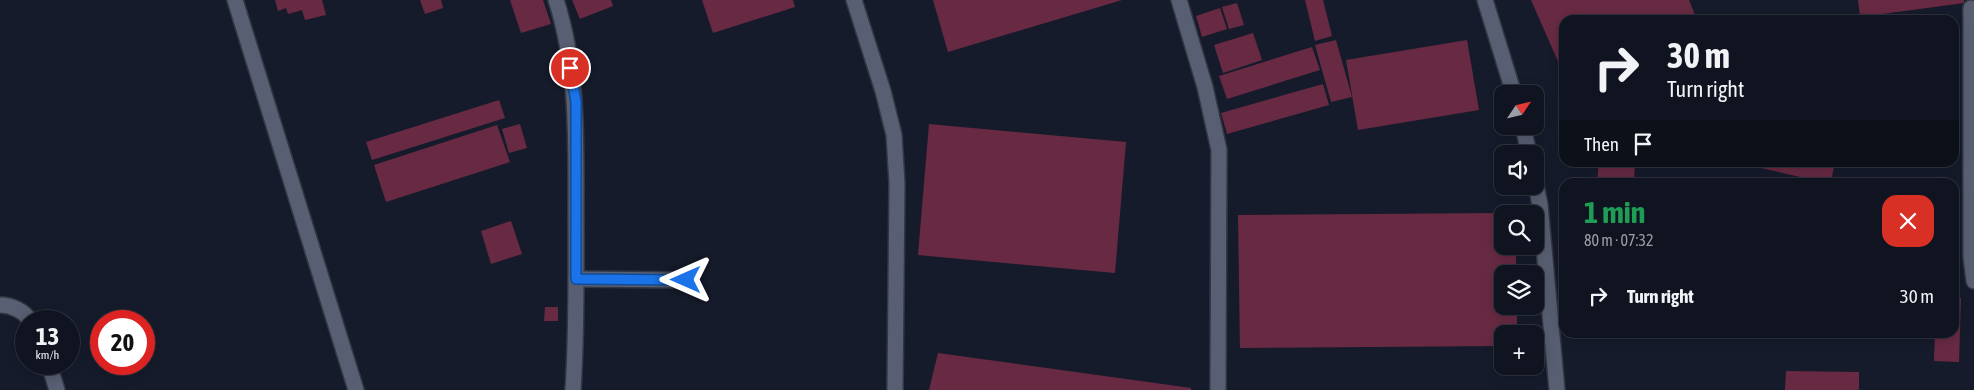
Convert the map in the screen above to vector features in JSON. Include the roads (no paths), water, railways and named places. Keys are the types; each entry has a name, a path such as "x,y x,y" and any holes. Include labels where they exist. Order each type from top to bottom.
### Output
{"street":[{"path":"235,0 356,390"},
{"path":"556,0 562,17 576,102 576,340 573,390"},
{"path":"854,0 883,91 894,135 897,184 895,390"},
{"path":"1178,0 1205,87 1219,150 1218,390"},
{"path":"1486,0 1511,85"},
{"path":"1971,8 1971,257 1974,281"},
{"path":"1538,195 1557,390"},
{"path":"576,279 686,280"},
{"path":"0,305 10,305 18,310"},
{"path":"52,375 57,390"}]}
